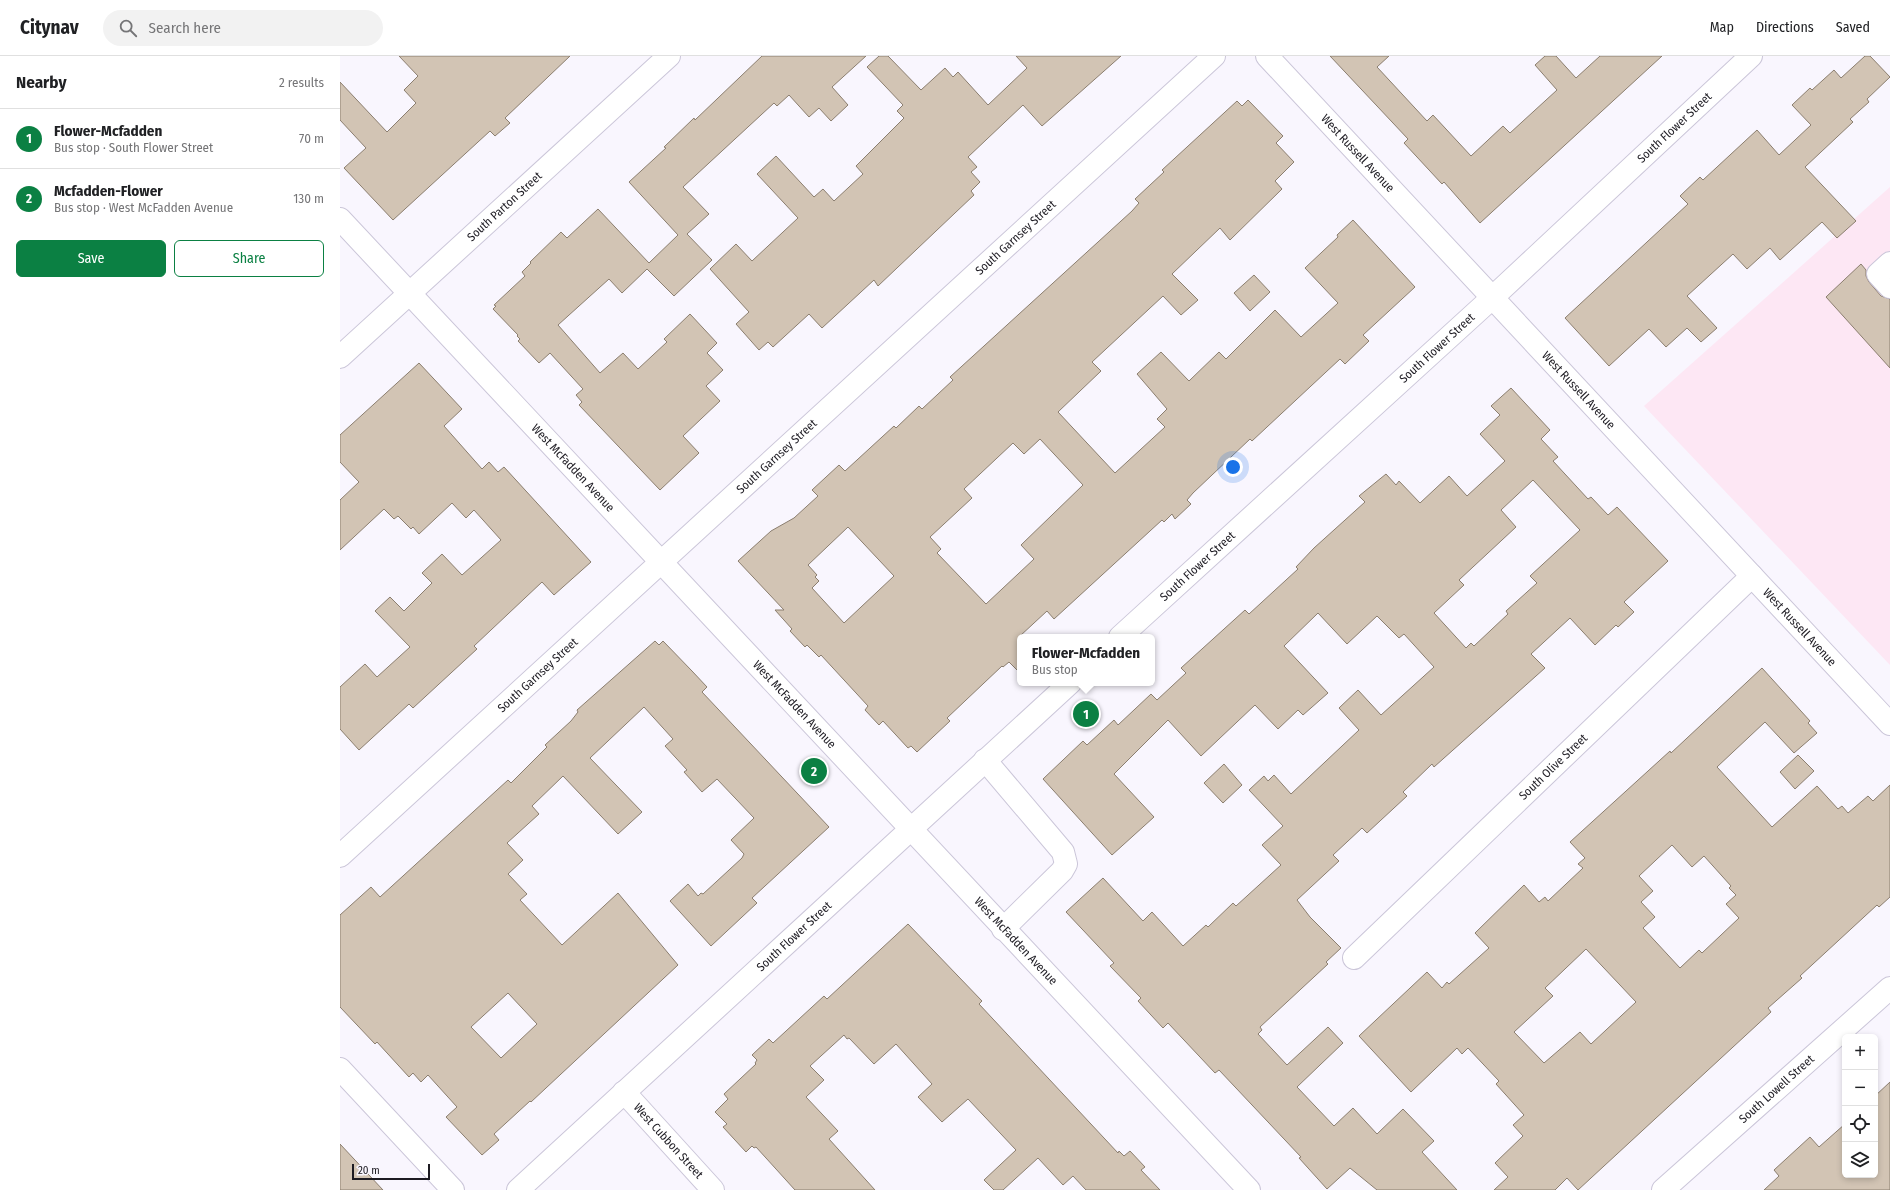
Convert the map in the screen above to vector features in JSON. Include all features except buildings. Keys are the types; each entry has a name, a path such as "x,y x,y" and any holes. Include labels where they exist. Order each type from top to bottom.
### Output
{"street":[{"name":"South Parton Street","path":"340,358 669,56"},
{"name":"South Garnsey Street","path":"340,856 1214,56"},
{"name":"West Russell Avenue","path":"1266,56 1890,724"},
{"name":"South Flower Street","path":"1123,634 1492,298 1751,56"},
{"name":"West McFadden Avenue","path":"340,219 1003,930 1249,1190"},
{"path":"1890,263 1878,274 1890,287"},
{"name":"South Olive Street","path":"1354,958 1752,576"},
{"name":"South Flower Street","path":"518,1190 909,829 1067,686"},
{"path":"985,760 1063,852 1066,864 1062,871 1003,930"},
{"name":"South Lowell Street","path":"1663,1190 1890,988"},
{"path":"340,1069 453,1190"},
{"name":"West Cubbon Street","path":"624,1092 713,1190"}],"shaded area":[{"path":"1890,187 1890,665 1644,406"}],"place":[{"name":"Flower-Mcfadden","path":"1086,714"},
{"name":"Mcfadden-Flower","path":"814,771"}]}
